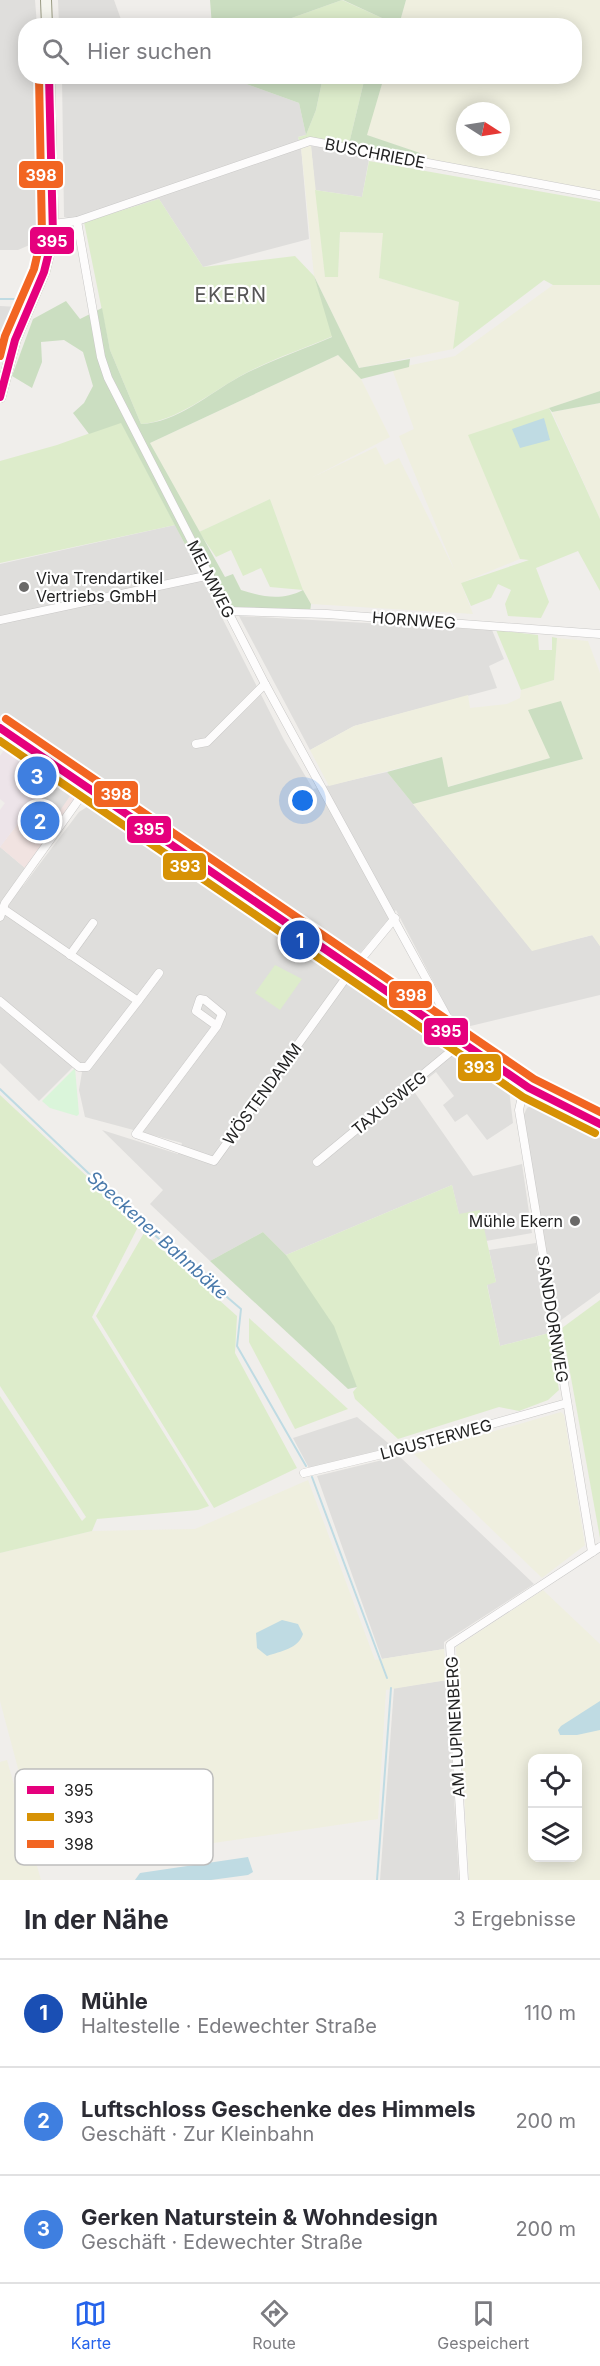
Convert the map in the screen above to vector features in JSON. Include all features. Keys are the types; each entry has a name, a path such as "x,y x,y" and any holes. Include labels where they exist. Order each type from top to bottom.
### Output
{"main road":[{"path":"46,0 47,18"},
{"path":"0,397 15,340 48,260 53,224 49,84"},
{"path":"0,728 529,1088 600,1124"}],"street":[{"name":"BUSCHRIEDE","path":"53,224 76,221 310,141 600,195"},
{"name":"MELMWEG","path":"76,221 101,357 108,378 265,684 451,1024"},
{"path":"0,620 210,575"},
{"name":"HORNWEG","path":"227,611 327,614 600,634"},
{"path":"195,744 207,742 265,684"},
{"path":"87,788 5,903 2,913 138,1001"},
{"path":"353,969 395,918"},
{"path":"70,955 93,923"},
{"name":"WÖSTENDAMM","path":"217,1026 136,1134 214,1161 353,969"},
{"path":"0,1001 79,1067 87,1067 159,973"},
{"name":"TAXUSWEG","path":"317,1162 461,1043"},
{"name":"SANDDORNWEG","path":"529,1088 519,1110 567,1403 596,1549"},
{"name":"LIGUSTERWEG","path":"304,1473 399,1450 567,1403"},
{"name":"AM LUPINENBERG","path":"464,1880 450,1645 596,1549"}],"shaded area":[{"path":"0,0 35,0 36,18 18,18 18,84 41,84 48,237 18,250 0,250"},
{"path":"58,0 114,0 120,18 59,18"},
{"path":"62,84 246,84 299,103 306,135 298,137 301,147 309,239 203,267 159,199 84,222 64,217"},
{"path":"311,146 370,154 362,197 315,190"},
{"path":"0,306 20,307 0,358"},
{"path":"175,525 284,740 313,789 387,772 532,950 593,935 600,946 600,995 458,1029 396,910 355,959 0,716 0,564"},
{"path":"239,616 492,630 504,659 489,666 497,688 354,726 310,750"},
{"path":"6,747 52,779 0,847 0,810 5,803 0,799 0,756"},
{"path":"52,779 74,794 75,798 25,868 0,847"},
{"path":"54,785 70,796 59,812 42,800"},
{"path":"90,805 509,1090 513,1123 487,1140 467,1114 455,1122 443,1105 454,1096 436,1072 413,1090 473,1176 522,1164 532,1233 486,1241 480,1211 459,1215 452,1185 286,1255 263,1232 210,1261 150,1204 163,1190 102,1130 178,1154 182,1143 85,1117 79,1090 82,1072 74,1066 39,1101 0,1063 0,847 25,868 16,880 23,886 79,812"},
{"path":"532,1105 600,1138 600,1292 557,1323 523,1116 527,1108"},
{"path":"536,1243 549,1333 500,1346 487,1284 496,1282 489,1250"},
{"path":"357,1417 394,1448 309,1468 293,1438"},
{"path":"399,1456 534,1584 444,1642 444,1649 382,1659 317,1476"},
{"path":"447,1680 459,1880 380,1880 394,1688"}],"green space":[{"path":"210,0 342,0 292,18 211,18"},
{"path":"342,0 382,18 292,18"},
{"path":"343,0 406,0 401,18 382,18"},
{"path":"406,0 600,0 600,195 417,161 420,153 366,135 382,84 582,84 582,18 401,18"},
{"path":"246,84 322,84 316,110 306,135 299,103"},
{"path":"322,84 363,84 348,148 300,144 298,137 306,135 316,110"},
{"path":"363,84 382,84 367,135 420,153 417,161 348,148"},
{"path":"311,146 325,276 338,277 340,232 384,233 379,278 459,302 453,349 359,368 314,276 301,147"},
{"path":"369,161 600,202 600,285 553,285 544,280 453,349 459,302 379,278 383,233 340,232 338,277 325,277 315,190 362,197"},
{"path":"159,199 203,267 295,256 314,276 333,336 255,369 181,412 155,422 141,424 110,350 84,222"},
{"path":"314,276 359,368 410,359 409,367 361,379 338,355 150,443 225,577 233,574 241,590 264,596 287,596 303,590 311,604 310,613 219,609 121,423 89,434 73,413 84,403 93,386 83,352 64,340 41,342 42,362 32,388 12,376 33,319 66,301 80,319 102,308 110,350 141,424 167,418 180,413 250,371 332,337"},
{"path":"553,285 600,285 600,391 469,435 520,559 461,583 473,614 311,604 303,590 270,499 199,532 150,443 338,355 361,379 390,437 311,478 376,447 385,465 399,458 455,571 399,436 414,429 392,369 455,356"},
{"path":"600,391 600,403 552,412 549,408"},
{"path":"600,403 600,519 552,412"},
{"path":"549,408 600,519 600,591 578,551 536,568 549,602 541,618 508,616 505,604 511,590 498,584 491,598 471,606 461,583 529,560 520,559 468,435"},
{"path":"121,422 175,525 0,563 0,461 57,445"},
{"path":"270,499 303,590 270,587 261,568 243,576 231,550 216,557 199,532"},
{"path":"496,630 538,635 539,650 552,650 552,637 557,638 554,680 521,690"},
{"path":"557,638 588,641 600,673 600,946 592,935 532,951 413,804 583,759 561,701 550,758 447,787 442,757 329,786 310,750 354,726 468,695 470,708 507,704 520,698 521,690 554,680"},
{"path":"561,701 583,759 413,804 387,772 442,757 448,787 550,758 528,710"},
{"path":"275,965 302,979 280,1010 255,993"},
{"path":"75,1068 79,1114 77,1116 50,1108 42,1101"},
{"path":"0,1095 139,1225 92,1317 209,1506 198,1510 97,1519 92,1531 0,1553 0,1396 82,1521 86,1517 0,1386"},
{"path":"452,1185 459,1214 480,1210 496,1282 487,1285 500,1346 549,1333 559,1390 548,1400 519,1411 499,1407 398,1439 355,1399 353,1392 357,1387 286,1255"},
{"path":"263,1232 286,1255 334,1326 357,1387 348,1389 210,1261"},
{"path":"144,1233 237,1316 235,1353 297,1468 214,1508 96,1316"},
{"path":"600,1300 600,1538 562,1328"},
{"path":"249,1318 348,1409 295,1429 249,1342"},
{"path":"561,1412 564,1415 585,1545 542,1578 414,1454"},
{"path":"308,1480 375,1660 444,1649 447,1680 386,1690 378,1819 213,1843 213,1769 18,1769 0,1701 0,1553 92,1531 195,1529"},
{"path":"543,1590 600,1644 600,1880 469,1880 456,1647"},
{"path":"7,1760 15,1788 15,1865 37,1865 41,1880 0,1880 0,1762"}],"water":[{"path":"544,418 550,440 520,448 512,429"},
{"path":"282,1620 298,1624 303,1634 301,1639 283,1651 267,1656 257,1648 256,1633"},
{"path":"600,1701 600,1730 577,1735 560,1735 558,1730 561,1726"},
{"path":"248,1857 253,1872 248,1875 211,1880 135,1880 140,1873 194,1865 213,1865 213,1862"}],"waterway":[{"path":"0,299 14,299"},
{"name":"Speckener Bahnbäke","path":"0,1089 144,1226 241,1309 237,1346 306,1466"},
{"name":"Speckener Bahnbäke","path":"312,1477 387,1678"},
{"name":"Speckener Bahnbäke","path":"377,1880 391,1688"}],"transit line":[{"name":"398","path":"0,356 5,336 34,269 42,235 39,84"},
{"name":"395","path":"0,397 15,340 44,272 53,236 49,84"},
{"name":"398","path":"6,719 534,1079 600,1112"},
{"name":"395","path":"0,728 529,1088 600,1124"},
{"name":"393","path":"0,741 523,1097 595,1133"}],"place":[{"name":"Viva Trendartikel Vertriebs GmbH","path":"24,587"},
{"name":"Gerken Naturstein & Wohndesign","path":"37,776"},
{"name":"Luftschloss Geschenke des Himmels","path":"40,821"},
{"name":"Mühle","path":"300,940"},
{"name":"Mühle Ekern","path":"575,1221"}],"district":[{"name":"EKERN","path":"231,295"}]}
